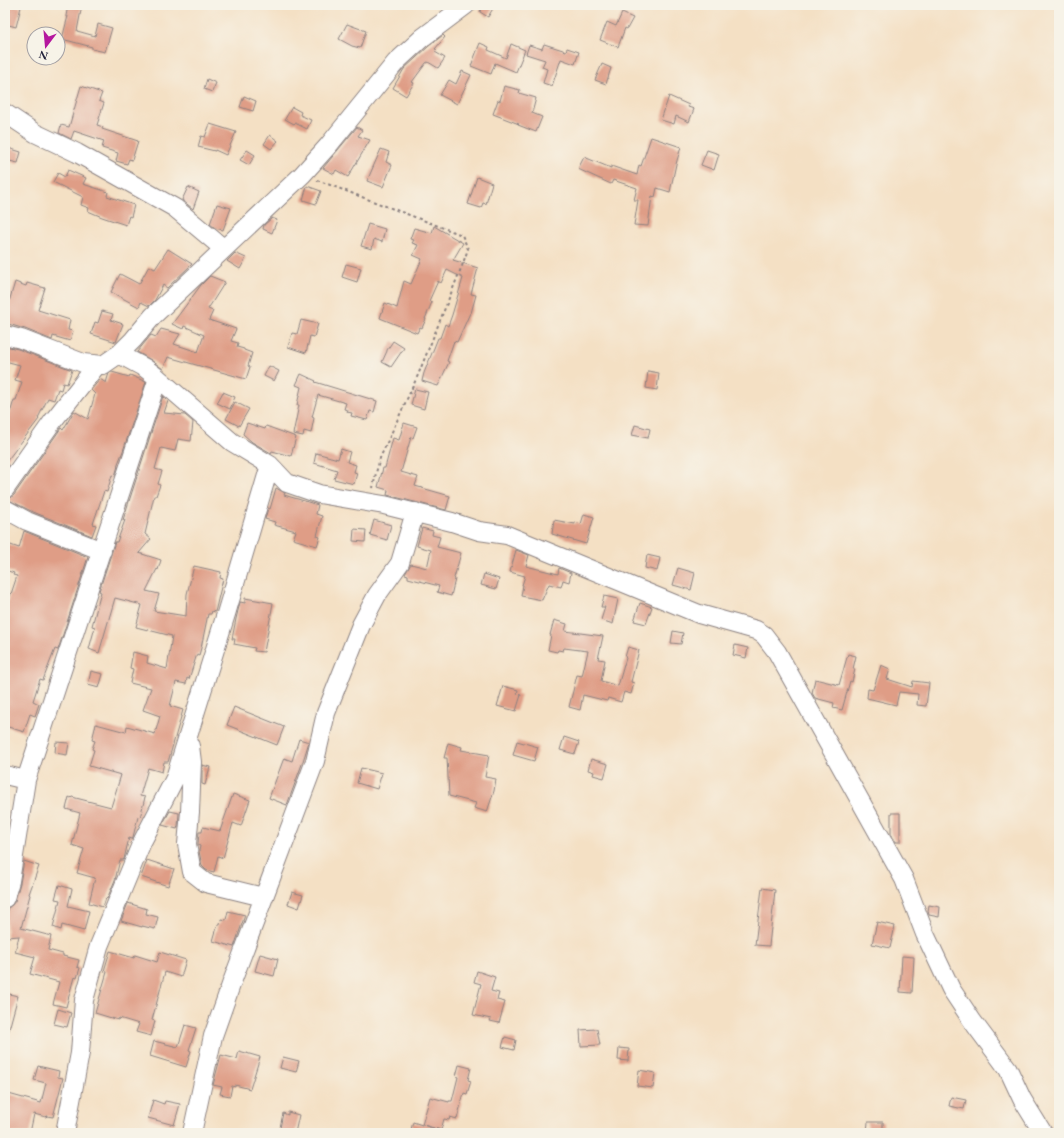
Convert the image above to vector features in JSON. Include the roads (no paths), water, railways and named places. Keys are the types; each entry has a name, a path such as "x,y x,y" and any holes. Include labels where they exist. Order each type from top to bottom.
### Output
{"street":[{"path":"5,335 22,339 83,363 103,365 119,354 153,316 302,175 328,146 396,62 422,38 466,5"},
{"path":"5,113 35,133 77,153 175,208 224,249"},
{"path":"119,354 145,368 232,442 270,465 287,483 319,494 384,505 452,522 479,531 507,536 699,614 750,628 764,635 777,652 904,879 926,934 951,989 973,1022 1008,1069 1022,1098 1043,1133"},
{"path":"5,489 53,421 97,364"},
{"path":"5,898 10,881 26,780 158,378"},
{"path":"65,1133 80,1053 84,1000 99,946 142,842 175,778 189,737 270,465"},
{"path":"5,509 27,521 102,551"},
{"path":"192,1133 213,1036 315,762 326,713 360,625 377,594 400,562 414,512"},
{"path":"189,737 192,762 187,844 192,872 206,883 264,897"},
{"path":"5,775 26,780"}]}
